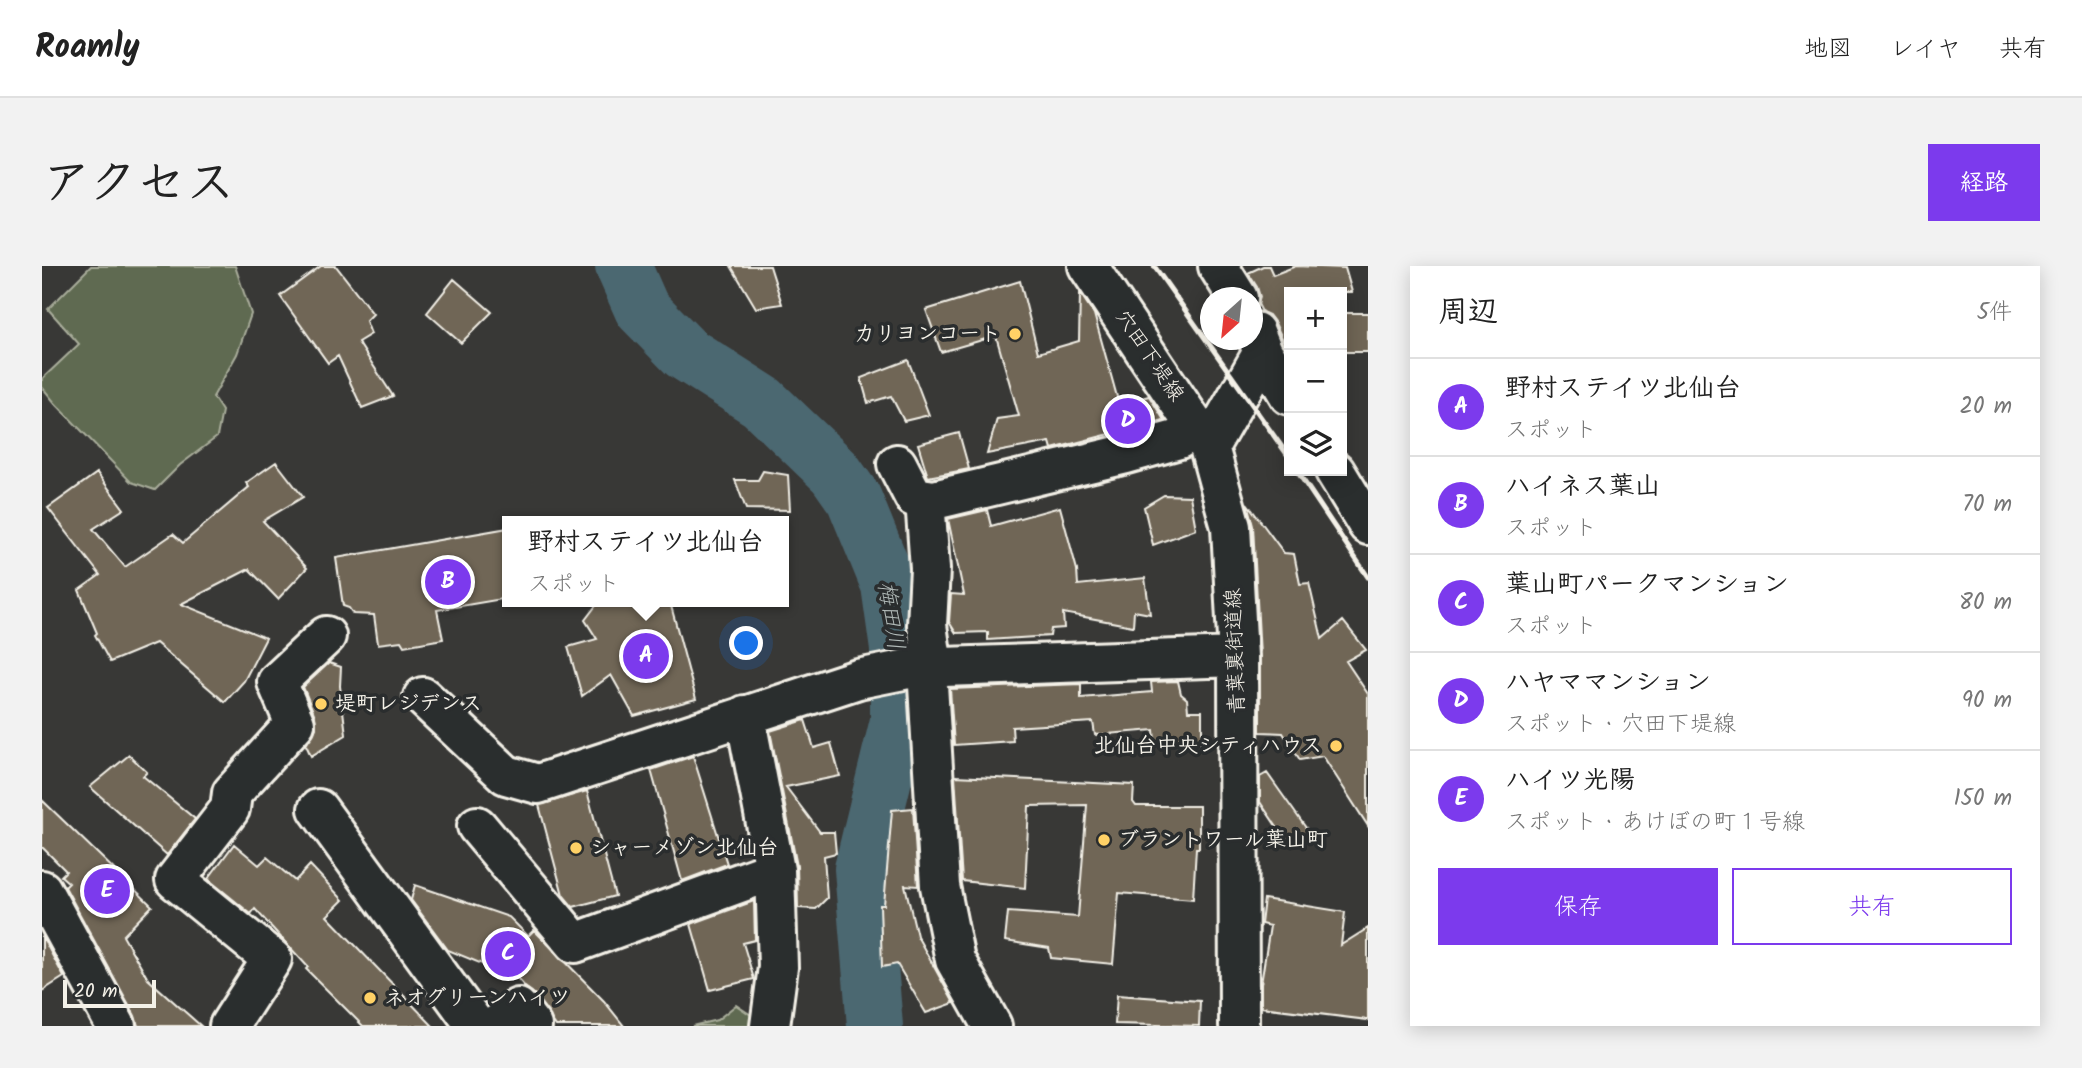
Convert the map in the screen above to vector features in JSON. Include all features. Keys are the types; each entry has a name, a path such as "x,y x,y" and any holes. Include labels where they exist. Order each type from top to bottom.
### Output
{"street":[{"name":"穴田下堤線","path":"1088,266 1202,437"},
{"path":"1217,266 1231,287"},
{"path":"1263,348 1284,387"},
{"path":"897,464 914,497 934,500 1179,439 1202,437 1252,350"},
{"name":"青葉裏街道線","path":"1202,437 1231,527 1238,657 1239,1026"},
{"path":"1338,476 1368,525"},
{"path":"926,499 930,569 924,668 940,886 955,960 992,1026"},
{"path":"229,1026 272,959 175,880 230,809 232,793 295,723 277,682 326,636"},
{"path":"423,697 506,775 538,785 859,679 924,668 1238,657"},
{"path":"746,715 775,870 778,967 770,1026"},
{"path":"318,809 476,1026"},
{"path":"477,826 575,943 775,870"},
{"path":"42,890 116,1026"},
{"path":"496,1026 518,1008 532,1026"}],"green space":[{"path":"91,266 235,266 251,314 237,354 213,397 222,411 217,437 180,465 155,490 131,482 42,387 42,379 79,344 48,309"},
{"path":"736,1005 754,1017 753,1026 692,1026 717,1020"}],"building":[{"path":"321,266 336,266 373,314 366,321 371,334 358,342 393,396 362,408 338,356 328,363 280,296"},
{"path":"731,266 770,266 782,304 756,308"},
{"path":"1263,266 1269,266 1273,275 1296,266 1345,268 1352,292 1347,292 1347,287 1284,287 1284,342 1275,323 1263,312 1263,287 1257,287 1248,273"},
{"path":"454,279 492,312 461,343 427,313"},
{"path":"1020,281 1038,353 1079,341 1080,293 1094,314 1119,404 1149,396 1164,420 1052,449 1050,442 987,454 997,419 1019,416 996,336 941,352 926,310"},
{"path":"1347,313 1368,313 1368,352 1347,352"},
{"path":"908,360 929,415 904,421 891,396 868,403 861,378"},
{"path":"959,433 969,469 928,477 918,444"},
{"path":"276,462 303,497 263,521 307,568 278,599 249,569 181,604 266,638 244,681 225,702 156,643 110,662 95,635 97,633 79,590 100,575 48,508 97,473 124,509 93,529 125,567 173,534 183,543 249,487 246,483"},
{"path":"763,471 788,475 790,510 746,509 735,480 758,480"},
{"path":"1164,495 1190,496 1196,529 1153,545 1144,507"},
{"path":"1247,503 1284,553 1294,554 1300,584 1309,583 1322,639 1343,621 1366,650 1346,661 1368,694 1368,826 1323,756 1300,760 1283,733 1260,732 1260,656 1253,526"},
{"path":"1060,507 1077,570 1078,585 1145,578 1150,614 1134,611 1133,626 1063,613 1064,628 1051,629 1050,636 988,640 988,632 956,633 949,622 951,594 964,595 948,519 987,510 991,526"},
{"path":"502,529 502,599 437,610 443,639 404,646 401,641 378,644 374,615 353,614 349,608 343,606 336,558"},
{"path":"595,607 671,607 696,699 634,716 611,675 582,696 568,647 597,639 585,620"},
{"name":"堤町レジデンス","path":"329,663 341,667 340,686 346,735 311,756 306,745 316,728 315,716 303,687"},
{"path":"1178,681 1181,694 1187,699 1188,711 1202,711 1202,743 1155,743 1154,730 1095,735 1093,722 1012,727 1013,741 954,745 950,689 1081,684 1081,698 1152,692 1151,682"},
{"path":"805,720 814,748 831,743 840,776 786,787 820,832 834,832 836,853 824,856 827,898 816,909 798,908 797,866 770,731"},
{"path":"129,755 147,772 143,776 195,819 167,855 90,787"},
{"path":"693,756 727,864 682,881 651,770"},
{"path":"1267,773 1311,835 1289,845 1260,802 1260,777"},
{"path":"955,776 1134,785 1133,802 1136,806 1199,806 1199,848 1196,848 1193,899 1119,893 1113,964 1051,958 1049,948 1005,941 1008,912 1078,917 1087,805 1029,806 1025,888 962,881"},
{"name":"シャーメゾン北仙台","path":"587,791 615,896 573,907 563,895 539,805"},
{"path":"42,800 152,906 123,936 148,979 201,1026 138,1026 65,887 69,883 61,876 66,871 42,847"},
{"path":"913,808 918,886 905,885 917,936 954,1003 926,1013 897,964 882,967 880,905 884,905 892,810"},
{"path":"234,844 259,865 267,857 295,881 310,865 343,900 327,916 433,1026 363,1026 306,969 308,967 255,909 251,914 208,879"},
{"path":"415,885 509,917 528,936 534,930 604,1001 624,1026 556,1026 535,995 514,974 507,978 502,972 448,950 411,900"},
{"path":"1264,899 1345,912 1341,945 1368,928 1368,1020 1261,1007 1261,984 1270,926 1261,924"},
{"path":"754,901 755,940 743,943 754,979 710,990 691,924"},
{"path":"42,936 64,977 42,991"},
{"path":"1117,995 1200,1001 1199,1026 1115,1024"}],"waterway":[{"name":"梅田川","path":"623,266 642,309 685,353 762,402 835,472 854,499 889,585 898,649 898,721 862,869 875,1026"}],"railway":[{"path":"1154,266 1284,450"},
{"path":"1300,476 1368,577"}],"place":[{"name":"カリヨンコート","path":"1015,334"},
{"name":"ハヤママンション","path":"1128,421"},
{"name":"ハイネス葉山","path":"448,582"},
{"name":"野村ステイツ北仙台","path":"646,656"},
{"name":"堤町レジデンス","path":"321,704"},
{"name":"北仙台中央シティハウス","path":"1336,746"},
{"name":"ブラントワール葉山町","path":"1104,840"},
{"name":"シャーメゾン北仙台","path":"576,848"},
{"name":"ハイツ光陽","path":"107,891"},
{"name":"葉山町パークマンション","path":"508,954"},
{"name":"ネオグリーンハイツ","path":"370,998"}]}
